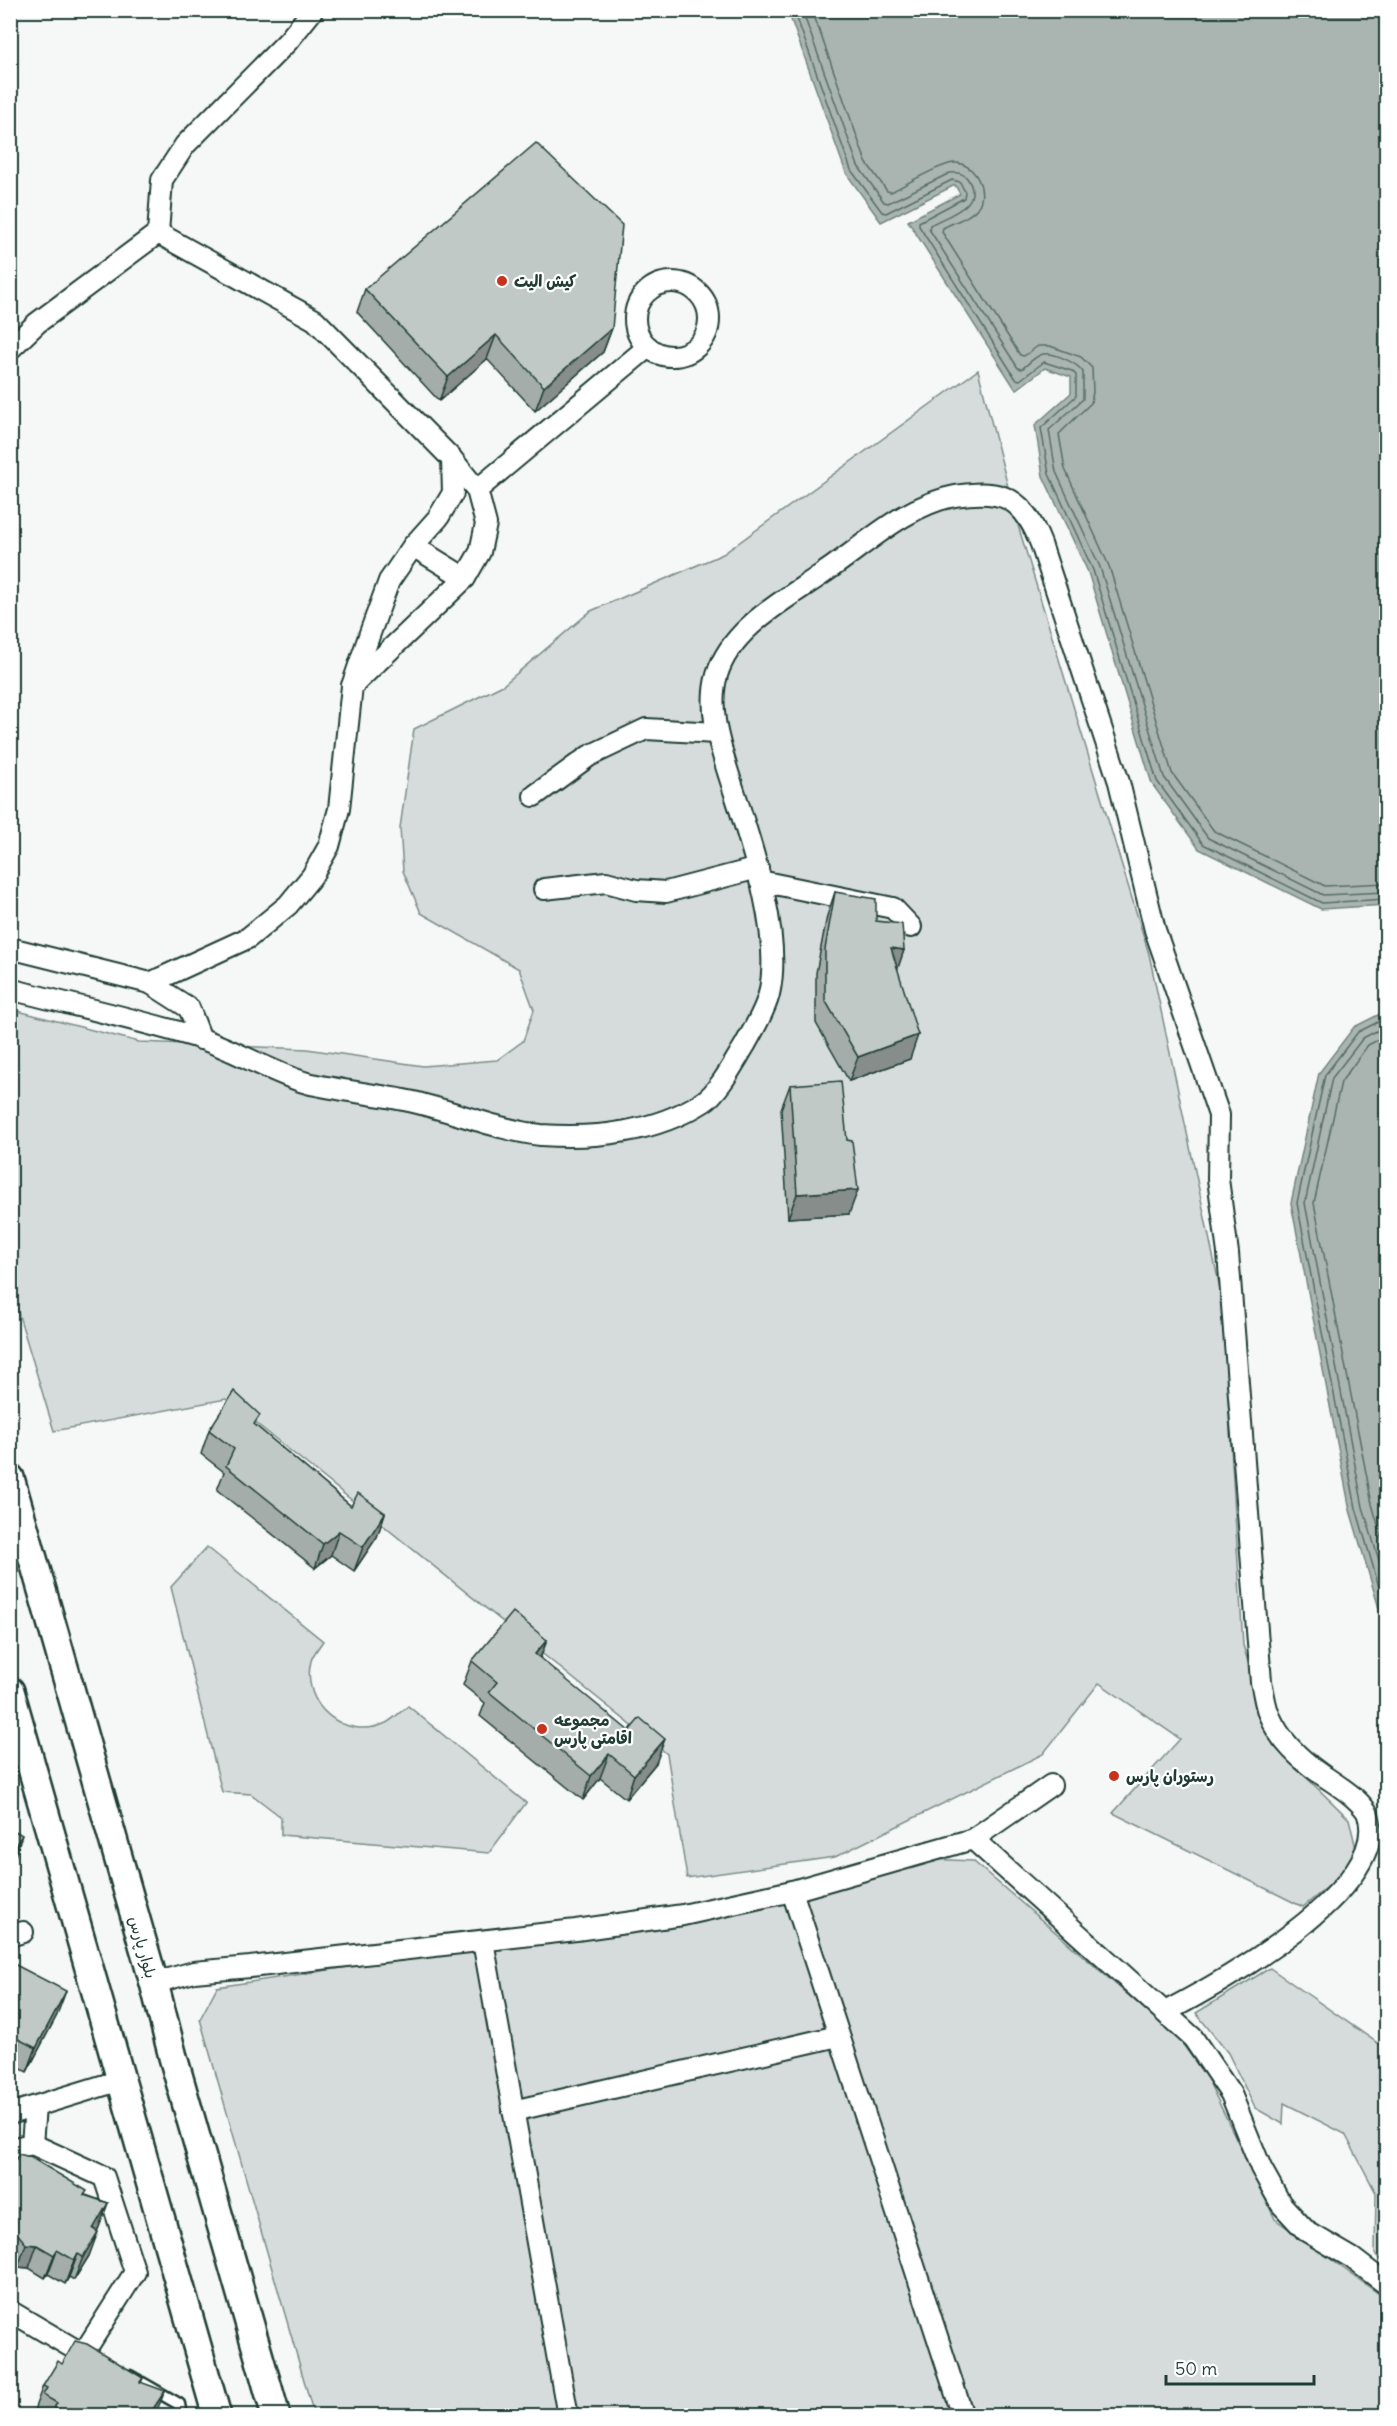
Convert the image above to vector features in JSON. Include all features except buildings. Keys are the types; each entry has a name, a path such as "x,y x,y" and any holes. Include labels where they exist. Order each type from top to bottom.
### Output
{"main road":[{"name":"بلوار پارس","path":"10,1478 154,1983 172,2057 276,2415"},
{"path":"10,1691 217,2415"}],"street":[{"path":"10,349 37,323 158,232 162,180 185,145 288,41 313,10"},
{"path":"158,232 315,320 452,459 477,490 486,524 480,552 465,578 352,686"},
{"path":"477,490 648,347"},
{"path":"150,983 248,938 288,905 312,876 329,846 339,809 352,686 389,581 413,546 438,518 453,493 452,459"},
{"path":"10,988 201,1039 305,1082 412,1102 539,1135 613,1133 661,1124 708,1100 733,1065 769,997 772,970 771,939 759,874 716,733 714,705 717,676 730,647 758,620 910,513 943,498 971,494 995,495 1018,503 1031,519 1119,782 1155,930 1219,1115 1218,1179 1227,1253 1261,1682 1269,1717 1294,1752 1344,1790 1366,1811 1374,1825 1374,1847 1368,1868 1341,1900 1307,1929 1265,1959 1165,2012"},
{"path":"413,546 465,578"},
{"path":"534,796 589,756 646,729 716,733"},
{"path":"544,889 606,882 636,890 666,892 759,874 893,908 911,927"},
{"path":"10,948 150,983 189,1008 201,1039"},
{"path":"154,1983 194,1972 483,1941 683,1915 792,1891 973,1839 1051,1785"},
{"path":"973,1839 1193,2038 1231,2094 1261,2169 1281,2204 1306,2230 1352,2258 1386,2284"},
{"path":"792,1891 963,2415"},
{"path":"483,1941 568,2415"},
{"path":"513,2111 838,2036"},
{"path":"10,2114 121,2080"},
{"path":"32,2144 35,2107"},
{"path":"10,2149 32,2144 104,2177 135,2272 88,2357 10,2311"}],"lane":[{"path":"122,2373 151,2386 179,2404 181,2415"}],"shaded area":[{"path":"978,370 1017,522 1149,954 1222,1298 1243,1645 1273,1745 1349,1819 1359,1861 1303,1907 1113,1813 1180,1739 1099,1683 1043,1754 835,1857 687,1878 667,1754 226,1399 54,1431 11,1289 10,1009 139,1042 307,1049 423,1066 497,1060 523,1041 534,1010 519,969 421,913 403,871 400,828 414,729 503,685 591,611 723,554"},
{"path":"207,1547 323,1641 312,1658 309,1677 312,1692 319,1705 329,1716 355,1728 371,1728 386,1723 408,1706 526,1803 489,1853 281,1835 281,1817 251,1794 222,1792 171,1587"},
{"path":"927,1859 973,1861 1179,2039 1207,2078 1275,2219 1386,2299 1386,2415 314,2415 200,2019 217,1987 795,1899"},
{"path":"1270,1968 1386,2049 1386,2265 1375,2254 1376,2193 1345,2134 1284,2103 1283,2124 1255,2108 1228,2053 1196,2013"}],"water":[{"path":"788,11 1386,11 1386,905 1321,909 1199,849 1152,784 1088,572 1043,476 1035,425 1071,393 1071,377 1045,368 1016,390 908,221 960,194 955,185 881,222 846,173"},
{"path":"1386,1011 1386,1632 1350,1510 1291,1203 1319,1073 1354,1027"}],"place":[{"name":"کیش الیت","path":"502,281"},
{"name":"مجموعه اقامتی پارس","path":"542,1729"},
{"name":"رستوران پارس","path":"1114,1776"}]}
